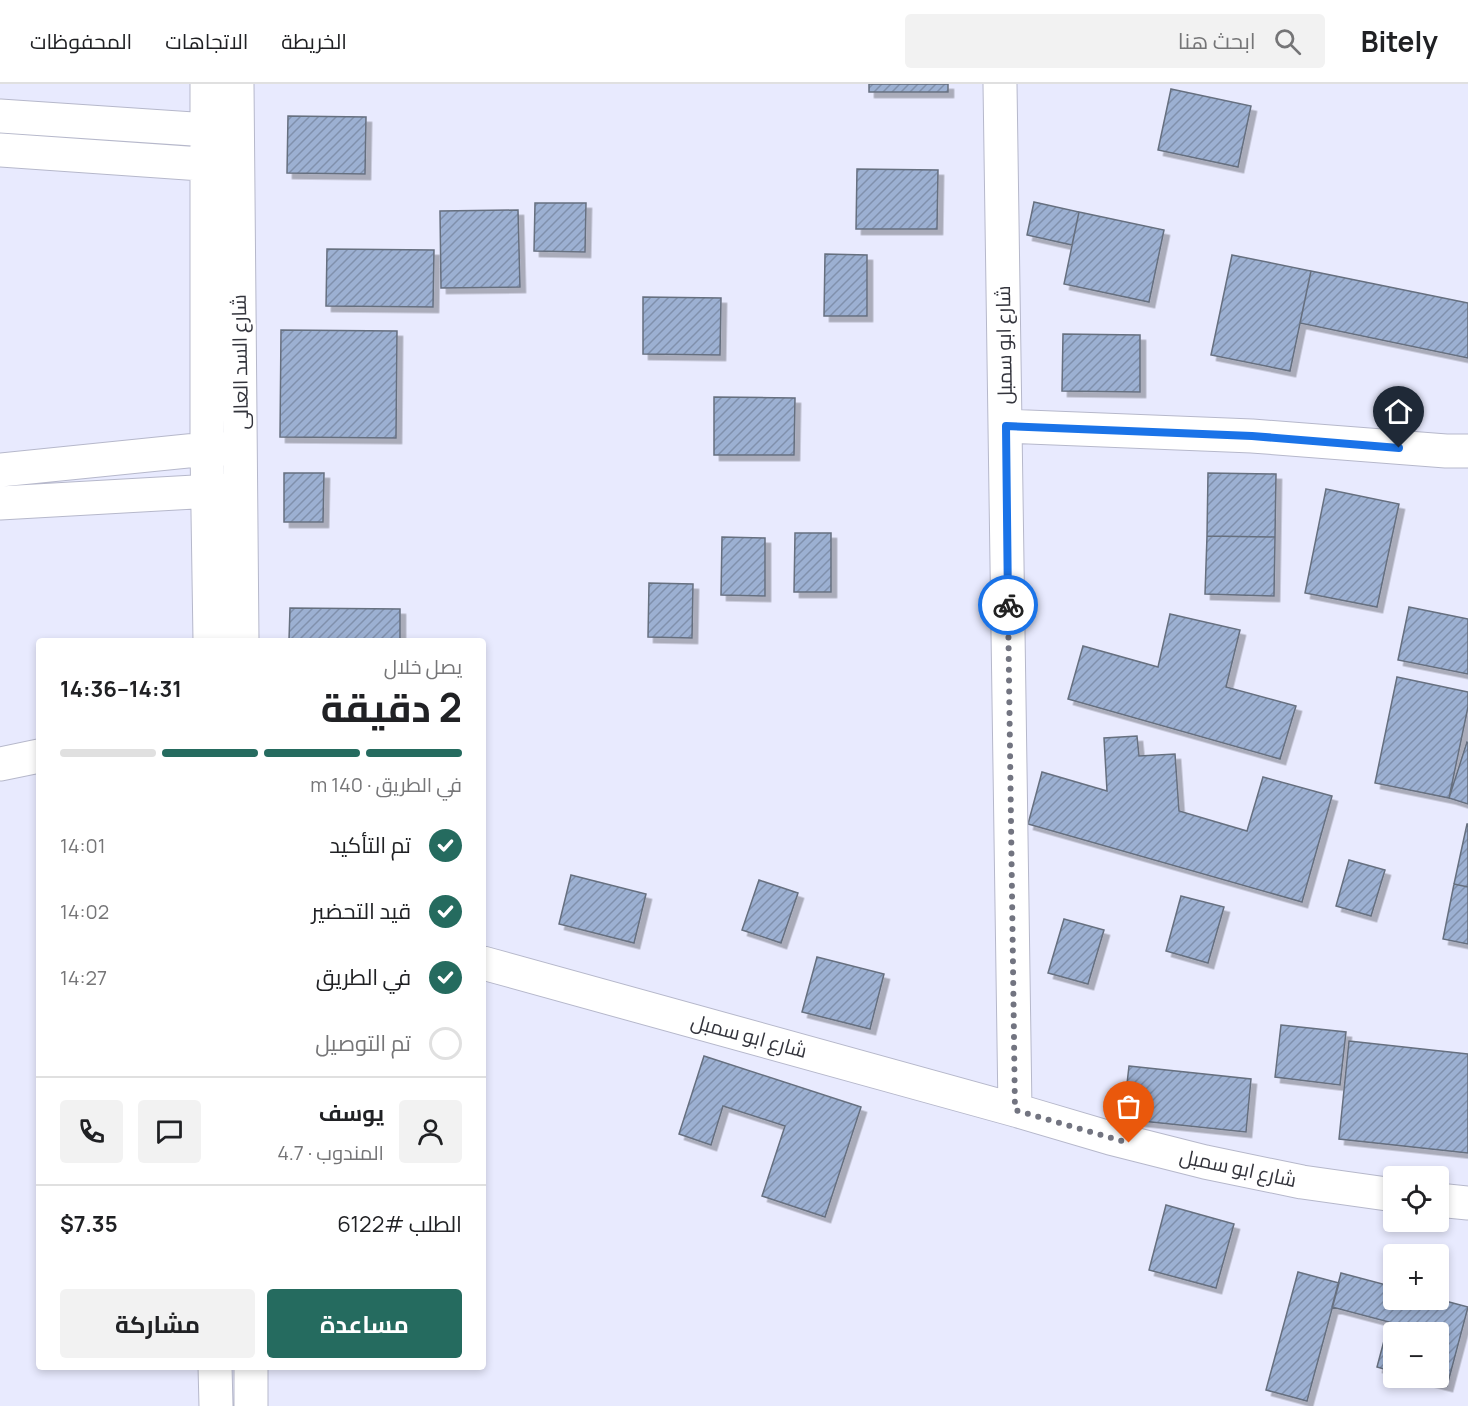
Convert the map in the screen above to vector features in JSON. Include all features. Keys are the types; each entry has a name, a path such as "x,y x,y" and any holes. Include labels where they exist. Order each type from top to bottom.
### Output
{"street":[{"path":"207,84 222,130 223,166 207,449 210,638"},
{"path":"222,130 237,84"},
{"name":"شارع ابو سمبل","path":"1000,84 1015,1110"},
{"path":"0,116 222,130"},
{"path":"0,150 223,166"},
{"name":"شارع السد العالى","path":"223,166 241,449 242,638"},
{"path":"1006,426 1252,436 1468,451"},
{"path":"0,470 207,449 241,449"},
{"path":"0,503 241,490"},
{"path":"0,764 36,757"},
{"name":"شارع ابو سمبل","path":"486,964 1110,1138 1205,1162 1302,1182 1383,1193"},
{"path":"1449,1201 1468,1203"},
{"path":"215,1370 216,1406"},
{"path":"250,1370 251,1406"}],"building":[{"path":"869,84 948,84 948,92 869,92"},
{"path":"1171,89 1251,106 1238,167 1158,150"},
{"path":"288,116 366,117 365,174 287,173"},
{"path":"857,169 938,170 937,229 856,229"},
{"path":"1034,202 1079,212 1072,245 1027,235"},
{"path":"535,203 586,203 585,252 534,251"},
{"path":"518,210 520,287 441,288 440,211"},
{"path":"1079,212 1164,230 1149,302 1064,284"},
{"path":"327,249 434,250 433,307 326,306"},
{"path":"825,254 867,255 867,316 824,316"},
{"path":"1232,255 1311,271 1290,371 1211,355"},
{"path":"1311,271 1468,303 1468,358 1300,323"},
{"path":"643,297 721,298 720,355 643,354"},
{"path":"281,330 397,331 396,438 280,437"},
{"path":"1063,334 1140,335 1140,392 1062,391"},
{"path":"714,397 795,398 794,455 714,455"},
{"path":"284,473 324,473 323,522 284,522"},
{"path":"1208,473 1276,474 1275,537 1207,536"},
{"path":"1326,489 1399,504 1377,607 1305,593"},
{"path":"795,533 831,533 831,592 794,592"},
{"path":"1207,536 1275,537 1274,596 1205,594"},
{"path":"722,537 765,538 765,596 721,595"},
{"path":"649,583 693,584 692,638 648,637"},
{"path":"1409,607 1468,619 1468,674 1398,660"},
{"path":"290,608 400,609 400,638 289,638"},
{"path":"1170,614 1240,630 1226,687 1296,706 1280,759 1068,699 1083,646 1158,667"},
{"path":"1397,677 1468,692 1468,707 1449,798 1375,783"},
{"path":"1137,736 1139,756 1175,754 1179,811 1247,831 1263,777 1332,796 1302,902 1028,824 1042,772 1107,791 1104,738"},
{"path":"1468,743 1468,804 1449,798"},
{"path":"1468,824 1468,887 1454,884"},
{"path":"1349,860 1385,870 1371,916 1336,906"},
{"path":"571,875 646,894 634,943 559,924"},
{"path":"759,880 798,893 781,943 742,930"},
{"path":"1454,884 1468,887 1468,944 1443,939"},
{"path":"1181,896 1224,907 1208,963 1166,951"},
{"path":"1064,919 1104,930 1088,984 1048,973"},
{"path":"817,957 884,974 870,1029 802,1012"},
{"path":"1281,1025 1346,1032 1340,1085 1275,1077"},
{"path":"1349,1041 1468,1054 1468,1153 1339,1139"},
{"path":"704,1056 861,1107 825,1217 762,1196 785,1126 723,1106 711,1145 679,1134"},
{"path":"1129,1066 1251,1079 1246,1132 1123,1119"},
{"path":"1166,1205 1234,1224 1216,1288 1149,1270"},
{"path":"1298,1272 1339,1283 1307,1401 1266,1390"},
{"path":"1341,1273 1383,1284 1383,1310 1449,1310 1449,1302 1468,1307 1449,1378 1449,1322 1389,1322 1332,1307"},
{"path":"1383,1344 1383,1369 1377,1367"}],"way so far":[{"path":"1008,605 1015,1110 1129,1143"}],"route":[{"path":"1008,605 1006,426 1252,436 1399,448"}]}
